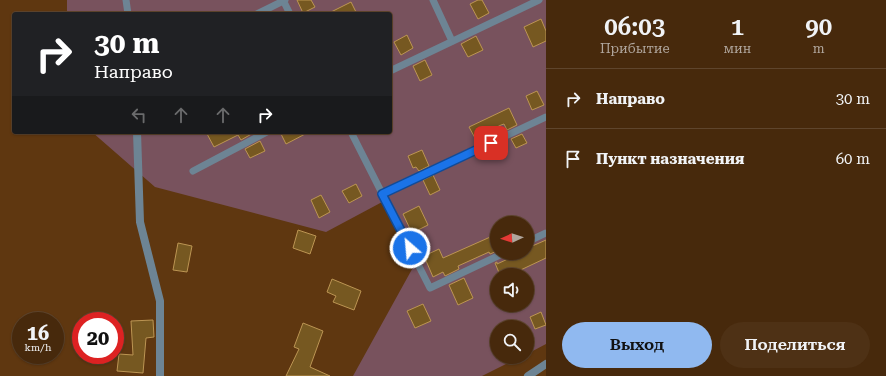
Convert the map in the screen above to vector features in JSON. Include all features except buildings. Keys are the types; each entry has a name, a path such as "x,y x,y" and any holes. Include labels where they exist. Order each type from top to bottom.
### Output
{"street":[{"path":"137,134 140,222 160,301 160,376"},
{"path":"528,376 546,364"}],"lane":[{"path":"126,0 128,12"},
{"path":"260,12 284,0 289,12"},
{"path":"432,0 452,41"},
{"path":"392,70 539,0"},
{"path":"382,194 546,117"},
{"path":"192,171 263,134"},
{"path":"352,134 430,288 490,260"},
{"path":"534,239 546,233"}],"shaded area":[{"path":"67,0 546,0 546,344 534,350 534,320 490,320 490,364 506,364 482,376 353,376 416,262 384,201 326,232 155,187 94,134 392,134 392,12 67,12"}],"route":[{"path":"410,248 382,194 491,143"}]}
